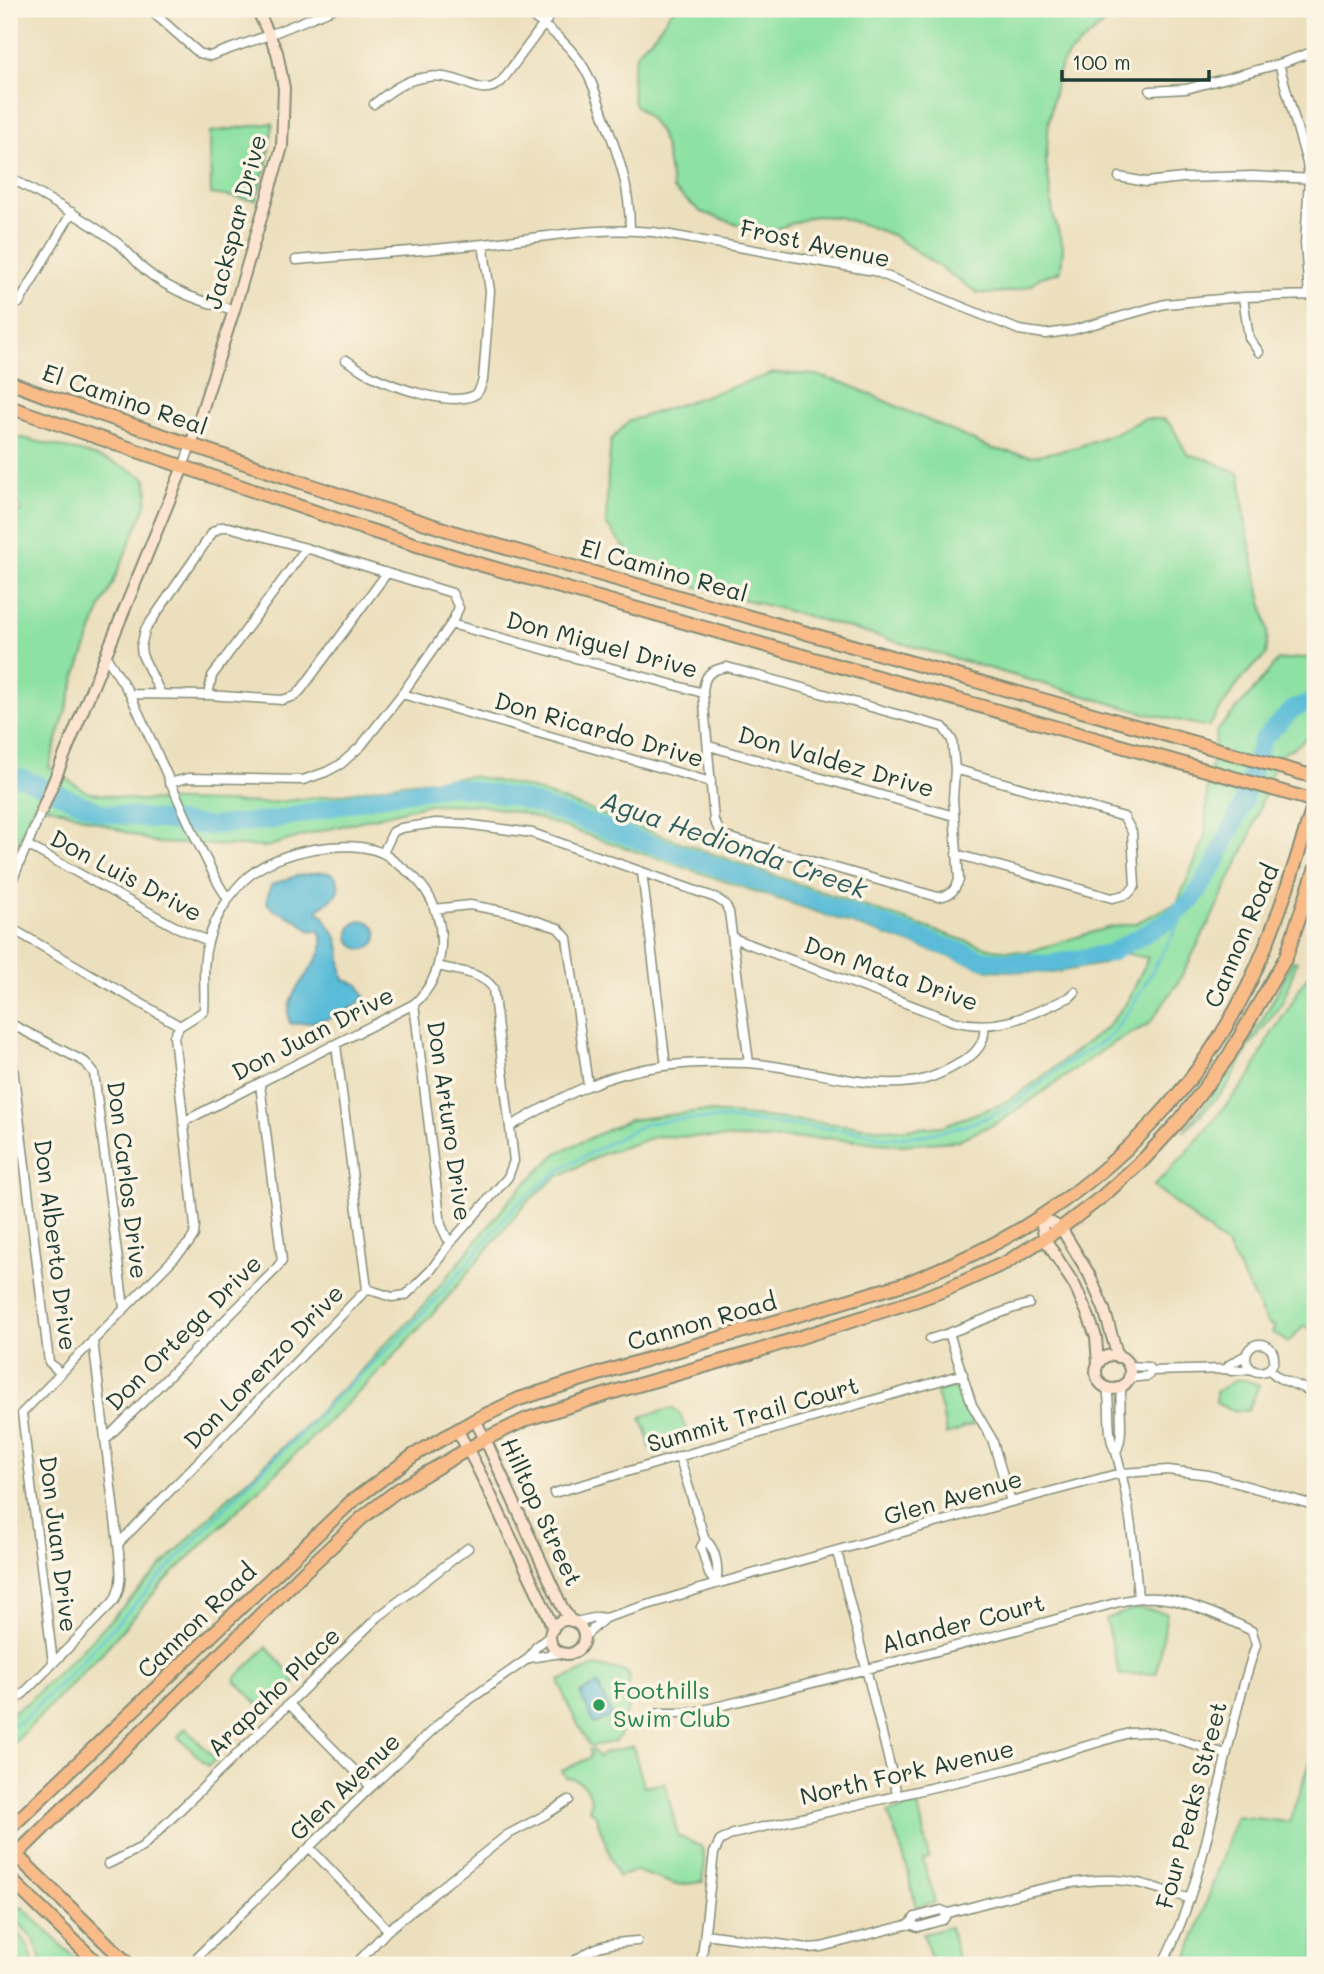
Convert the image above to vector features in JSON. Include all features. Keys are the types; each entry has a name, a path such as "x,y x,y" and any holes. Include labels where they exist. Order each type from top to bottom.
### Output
{"main road":[{"name":"El Camino Real","path":"9,382 372,506 485,541 1315,777"},
{"name":"El Camino Real","path":"9,407 365,529 479,564 1315,801"},
{"name":"Cannon Road","path":"9,1829 351,1502 414,1455 475,1420 519,1399 907,1283 996,1243 1040,1216 1122,1153 1167,1107 1228,1024 1248,986 1280,911 1315,801"},
{"name":"Cannon Road","path":"11,1855 363,1517 398,1490 485,1439 540,1415 754,1352 914,1301 1007,1262 1061,1228 1103,1196 1144,1159 1180,1120 1228,1057 1286,957 1315,870"},
{"path":"11,1855 129,1965"},
{"path":"9,1878 99,1965"}],"street":[{"path":"149,9 199,53 210,56 333,9"},
{"name":"Jackspar Drive","path":"191,445 282,147 284,88 277,52 257,9"},
{"path":"521,9 543,23 576,56 594,88 623,168 630,230"},
{"path":"374,104 394,89 419,78 449,78 483,89 494,88 555,9"},
{"path":"1150,92 1186,89 1279,64 1315,51"},
{"path":"1279,64 1312,179 1305,243 1312,295"},
{"path":"1119,177 1146,182 1252,176 1312,179"},
{"path":"9,177 72,212 118,243 145,270 169,287 197,300 234,310"},
{"path":"19,303 72,212"},
{"name":"Frost Avenue","path":"296,260 483,244 584,231 653,232 874,271 1019,330 1046,334 1073,330 1165,304 1243,297 1312,295"},
{"path":"346,360 370,375 428,397 462,400 475,395 483,380 490,290 483,244"},
{"path":"1243,297 1249,338 1259,352"},
{"path":"9,888 191,445"},
{"path":"160,694 142,656 145,630 213,533 222,527 306,548 452,593 458,608 451,624 402,694 361,746 341,764 303,780 188,778 169,783"},
{"path":"208,695 212,676 306,548"},
{"path":"130,694 282,700 295,696 387,573"},
{"name":"Don Miguel Drive","path":"451,624 703,693 704,681 714,669 727,667 943,727 952,740 955,769 954,816"},
{"path":"105,654 130,694 169,783 228,899"},
{"path":"703,693 711,782"},
{"name":"Don Ricardo Drive","path":"402,694 711,782 714,821 723,836 939,897 950,895 959,880 954,816"},
{"name":"Don Valdez Drive","path":"709,746 954,816"},
{"path":"955,769 1124,817 1132,831 1135,886 1128,894 1112,898 956,854"},
{"path":"383,853 393,832 401,828 465,824 532,833 716,898 725,904 729,912 748,1063"},
{"name":"Don Luis Drive","path":"27,845 174,926 208,941"},
{"name":"Don Juan Drive","path":"53,1663 22,1413 194,1235 174,1036 180,1026 204,1011 203,966 216,918 249,875 273,861 304,851 360,846 383,853 417,879 434,909 440,928 441,947 433,980 414,1004 183,1122"},
{"path":"642,872 666,1066"},
{"path":"434,909 470,905 513,913 558,928 567,938 589,1085"},
{"path":"9,927 180,1026"},
{"name":"Don Mata Drive","path":"733,938 969,1026 1017,1021 1070,997 1075,992"},
{"path":"368,1289 392,1297 406,1295 431,1270 451,1242 508,1177 514,1161 493,988 481,977 438,966"},
{"name":"Don Arturo Drive","path":"414,1004 441,1225 451,1242"},
{"name":"Don Carlos Drive","path":"9,1023 85,1062 94,1073 124,1308"},
{"path":"511,1126 550,1103 589,1085 626,1072 666,1066 748,1063 880,1083 912,1082 941,1074 970,1058 982,1044 984,1026"},
{"name":"Don Alberto Drive","path":"9,1035 49,1362 60,1373"},
{"name":"Don Lorenzo Drive","path":"118,1544 368,1289 336,1045"},
{"name":"Don Ortega Drive","path":"105,1440 282,1261 260,1084"},
{"path":"1040,1216 1061,1228 1089,1273 1127,1377 1119,1400 1120,1443 1116,1452"},
{"path":"1040,1216 1045,1239 1075,1286 1096,1337 1096,1369 1098,1380 1107,1388 1110,1400 1111,1445 1116,1452 1133,1536 1138,1598"},
{"path":"930,1339 1029,1304"},
{"path":"949,1333 976,1413 992,1439 1011,1502"},
{"path":"9,1705 114,1601 120,1590 118,1544 93,1340"},
{"path":"1227,1369 1246,1355 1248,1350 1260,1344 1268,1347 1274,1358 1269,1370"},
{"path":"1246,1355 1250,1369"},
{"path":"1098,1364 1107,1357 1118,1357"},
{"path":"1107,1388 1117,1388 1127,1377 1149,1376 1151,1371 1250,1369 1257,1373 1269,1370"},
{"path":"1269,1370 1279,1378 1315,1393"},
{"name":"Summit Trail Court","path":"554,1493 963,1374"},
{"name":"Hilltop Street","path":"475,1420 562,1607 573,1622"},
{"name":"Hilltop Street","path":"457,1430 547,1613 552,1632"},
{"path":"679,1455 705,1540 711,1544 719,1571 716,1584"},
{"name":"Glen Avenue","path":"584,1637 605,1618 716,1584 1121,1473 1168,1470 1209,1475 1315,1507"},
{"name":"Arapaho Place","path":"108,1864 142,1847 378,1617 468,1548"},
{"path":"837,1550 897,1794"},
{"name":"Alander Court","path":"659,1713 699,1711 867,1670 1138,1598 1159,1598 1191,1606 1245,1627 1252,1631 1255,1637 1253,1652"},
{"name":"Glen Avenue","path":"573,1622 605,1618"},
{"path":"561,1622 573,1622 581,1627 584,1637 581,1648 572,1653 561,1653 553,1646 552,1632 561,1622"},
{"name":"Glen Avenue","path":"198,1956 452,1712 528,1658 552,1632"},
{"name":"Four Peaks Street","path":"1162,1965 1177,1934 1211,1827 1226,1754 1253,1652"},
{"name":"Glen Avenue","path":"528,1658 561,1653"},
{"path":"289,1704 371,1787"},
{"name":"North Fork Avenue","path":"701,1965 715,1853 720,1841 733,1834 1007,1770 1118,1736 1140,1732 1154,1732 1226,1754"},
{"path":"355,1965 388,1930 507,1835 569,1800"},
{"path":"310,1848 388,1930"},
{"path":"705,1934 808,1948 821,1947 910,1924 918,1927 943,1920 948,1913 1065,1885 1103,1879 1129,1881 1188,1898"},
{"path":"569,1965 597,1947 637,1941"}],"green space":[{"path":"673,9 1121,9 1069,54 1062,64 1056,83 1046,160 1053,214 1063,246 1061,271 1039,278 1032,285 1014,291 978,293 892,235 865,225 837,217 814,216 773,230 754,230 701,212 673,189 660,133 633,101 632,73 637,52 654,35"},
{"path":"273,123 267,162 256,200 211,194 210,132"},
{"path":"774,373 816,375 847,384 992,449 1032,456 1074,448 1144,419 1164,419 1172,426 1187,454 1209,460 1240,474 1246,526 1268,630 1266,655 1243,677 1208,727 1148,714 807,616 656,576 632,557 606,524 611,440 629,421"},
{"path":"9,435 98,457 146,479 146,505 101,607 76,676 49,767 87,792 137,800 268,803 338,795 403,783 472,776 529,788 972,943 993,949 1028,952 1106,928 1136,923 1177,903 1205,838 1207,789 1217,730 1278,660 1315,657 1315,732 1277,757 1249,839 1210,921 1178,983 1149,1024 1113,1043 1001,1121 956,1141 899,1145 825,1138 657,1136 603,1154 557,1177 526,1203 446,1299 378,1373 162,1584 101,1654 9,1748 9,1714 27,1703 224,1502 313,1419 415,1316 514,1195 557,1153 629,1120 701,1111 896,1130 942,1126 1002,1104 1106,1028 1128,1001 1148,958 1122,953 1103,964 1051,973 989,970 522,813 479,805 429,804 266,847 157,843 35,803 9,864 9,518 22,511 9,489"},
{"path":"1292,961 1297,962 1282,1003 1249,1047 1227,1087 1184,1132 1246,1046"},
{"path":"1315,969 1315,1331 1304,1326 1288,1343 1272,1332 1275,1327 1267,1323 1227,1246 1154,1186 1188,1151 1252,1074 1267,1041 1303,982"},
{"path":"1236,1380 1259,1385 1248,1411 1230,1410 1216,1403 1216,1392"},
{"path":"952,1388 961,1392 973,1425 946,1435 942,1410 936,1395 938,1391"},
{"path":"673,1408 680,1414 691,1443 664,1452 657,1448 650,1449 641,1419 643,1416"},
{"path":"1138,1608 1167,1613 1157,1673 1120,1675 1105,1619"},
{"path":"267,1647 296,1680 288,1694 264,1711 234,1679"},
{"name":"Foothills Swim Club","path":"595,1666 617,1669 629,1674 628,1686 620,1694 628,1698 630,1703 620,1736 614,1742 592,1746 567,1703 559,1681"},
{"path":"185,1728 216,1759 208,1766 178,1737"},
{"path":"633,1746 644,1787 665,1783 678,1836 702,1847 705,1863 703,1882 677,1885 636,1871 618,1877 595,1814 589,1810 589,1792 583,1784 566,1777 562,1771 589,1758 589,1750 592,1749 598,1757"},
{"path":"1315,1749 1315,1965 1185,1965 1236,1816 1289,1822"},
{"path":"918,1805 929,1858 923,1860 935,1902 916,1907 906,1864 888,1812"},
{"path":"22,1907 82,1965 41,1965 36,1943 13,1918 15,1911"},
{"path":"9,1924 26,1942 33,1965 17,1965 9,1954"},
{"path":"950,1927 960,1965 933,1965 923,1934"}],"water":[{"path":"321,872 336,877 338,889 335,896 318,909 318,912 324,916 337,937 344,980 358,984 365,997 349,1010 332,1018 293,1024 290,1023 289,1010 292,997 321,952 322,941 319,931 309,930 297,920 273,909 267,898 271,885 296,876"},
{"path":"363,921 373,925 377,935 373,945 363,949 353,945 349,935 353,925"},
{"path":"598,1684 612,1716 594,1724 580,1693"}],"waterway":[{"name":"Agua Hedionda Creek","path":"9,777 22,778 103,813 209,826 274,820 384,796 451,786 518,798 985,960 1048,964 1110,953 1168,921 1193,899 1215,864 1242,805 1262,740 1294,708 1315,701"},
{"path":"9,1726 21,1722 60,1684 253,1478 397,1340 444,1291 517,1204 564,1167 645,1124 677,1119 728,1119 863,1132 887,1138 924,1135 964,1126 1005,1110 1069,1061 1108,1039 1132,1007 1193,899"}],"place":[{"name":"Foothills Swim Club","path":"599,1705"}]}
